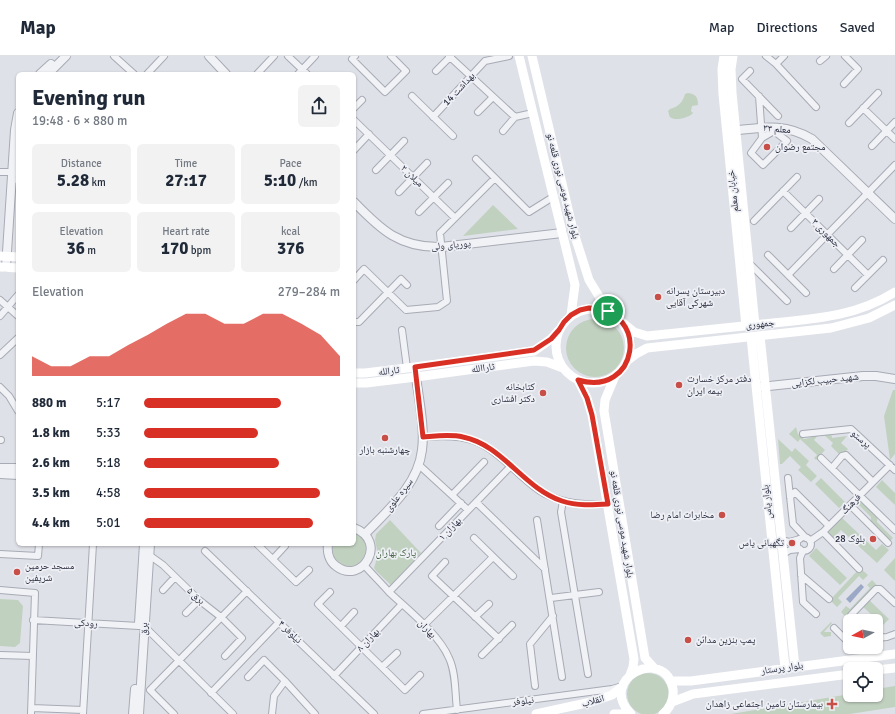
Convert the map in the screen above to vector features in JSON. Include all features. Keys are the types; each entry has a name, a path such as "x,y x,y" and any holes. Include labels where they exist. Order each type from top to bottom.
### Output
{"main road":[{"name":"بلوار شهید موسی نوری قلعه نو","path":"520,56 575,285 571,315"},
{"name":"بلوار شهید موسی نوری قلعه نو","path":"532,56 573,230 589,280 608,311"},
{"name":"خیابان معلم","path":"724,56 723,75 749,263 750,325"},
{"name":"خیابان معلم","path":"733,56 731,75 731,130 750,325"},
{"path":"575,285 582,286 589,280"},
{"name":"جمهوری","path":"623,324 634,332 647,336 829,317 866,308 895,292"},
{"name":"جمهوری","path":"627,361 647,348 831,328 869,318 895,305"},
{"path":"599,308 608,311 617,316 628,332 630,351 627,361 615,376 606,381 587,383 578,380 563,368 558,359 556,340 559,330 571,315 580,310 599,308"},
{"name":"ثارالله","path":"356,374 411,368 534,350 551,339 559,330"},
{"name":"بلوار یاس","path":"755,336 785,668"},
{"name":"ثاراالله","path":"356,383 416,377 534,361 551,363 563,368"},
{"path":"411,368 416,377"},
{"name":"بلوار شهید موسی نوری قلعه نو","path":"615,376 605,400 604,411 645,658 655,669 664,673 670,681"},
{"name":"بلوار شهید موسی نوری قلعه نو","path":"578,380 587,398 592,415 608,504 634,659 630,675"},
{"name":"بلوار یاس","path":"764,431 781,540 795,667"},
{"path":"783,654 788,658 793,653"},
{"name":"بلوار پرستار","path":"670,681 691,681 895,654"},
{"path":"631,714 623,703 623,686 630,675 642,668 655,669"},
{"path":"883,669 895,668"},
{"name":"بلوار پرستار","path":"672,702 693,694 843,675"},
{"path":"663,714 670,707 672,702 673,691 670,681"},
{"path":"691,681 693,694"},
{"name":"انقلاب","path":"536,714 577,705 612,695 623,686"},
{"name":"انقلاب","path":"614,714 631,714"}],"street":[{"path":"42,72 58,56"},
{"path":"50,72 66,56"},
{"path":"114,56 132,72"},
{"path":"149,72 164,56"},
{"path":"209,56 224,72"},
{"path":"259,72 274,56"},
{"path":"288,56 302,72 315,56"},
{"path":"355,56 352,59 385,92 406,71 391,56"},
{"path":"436,71 450,56 515,117"},
{"name":"بهداشت 14","path":"433,117 485,61 508,56"},
{"path":"766,56 776,64 816,107"},
{"path":"776,64 784,56"},
{"path":"820,61 826,56"},
{"path":"844,84 858,69 845,56"},
{"path":"750,71 742,79 778,116"},
{"path":"849,123 878,93"},
{"path":"412,96 452,136"},
{"path":"759,96 762,138 752,153 763,165 786,141 774,131 762,138"},
{"path":"478,112 492,97"},
{"path":"356,106 362,100"},
{"path":"863,108 895,139"},
{"path":"502,131 515,117 533,113"},
{"name":"میلان ۲","path":"356,122 455,218"},
{"path":"872,146 895,122"},
{"path":"9,267 15,178 16,124"},
{"name":"معلم ۳۳","path":"731,130 770,127 786,128 800,132 812,139 895,219"},
{"path":"356,148 369,134"},
{"path":"376,170 404,141"},
{"path":"476,159 530,212 553,197"},
{"path":"399,192 427,163"},
{"path":"788,275 895,165"},
{"path":"0,172 15,178"},
{"path":"754,221 797,177"},
{"path":"356,278 364,269 406,310 438,307 447,301 440,233 495,178"},
{"path":"420,212 448,183"},
{"name":"جمهوری ۳","path":"783,191 868,275"},
{"path":"791,228 820,199"},
{"name":"پوریای ولی","path":"356,204 375,223 392,236 411,244 426,247 441,247 562,233"},
{"path":"834,270 862,240"},
{"path":"768,255 806,293"},
{"path":"855,288 883,260"},
{"path":"749,263 787,301"},
{"path":"356,322 360,322 400,279 407,285"},
{"path":"0,316 16,297"},
{"path":"0,300 16,314"},
{"path":"402,330 411,368"},
{"path":"0,355 16,340"},
{"name":"شهید حبیب لکزایی","path":"761,390 863,376 876,376 895,380"},
{"name":"سیره علوی","path":"365,534 403,492 410,483 419,465 423,437 416,377"},
{"name":"شهید حبیب لکزایی","path":"761,390 864,381 875,381 895,385"},
{"path":"0,386 9,396 16,408"},
{"name":"پرستو","path":"802,434 851,429 895,470"},
{"path":"423,437 444,435 463,437 483,444 498,454 544,493 563,501 579,505 608,504"},
{"path":"832,468 842,456 846,455 873,482"},
{"path":"821,458 895,530"},
{"path":"452,495 484,462"},
{"path":"419,465 468,510"},
{"name":"فرهنگ","path":"805,539 823,532 890,465"},
{"name":"بهاران ۱","path":"389,592 511,466"},
{"path":"0,468 16,468"},
{"path":"0,474 16,475"},
{"path":"782,554 790,550 809,549 811,545 793,524 788,478"},
{"path":"790,496 795,492 829,526"},
{"path":"563,501 561,512 588,674"},
{"path":"476,502 546,568"},
{"path":"439,526 460,503"},
{"path":"850,505 888,543"},
{"path":"538,520 562,677"},
{"path":"328,546 327,552 329,559 338,568 345,571 358,569 368,560 370,547 369,540 365,534 356,529"},
{"path":"823,532 858,569"},
{"path":"474,538 513,576"},
{"path":"781,540 789,542 805,539"},
{"path":"805,539 798,543 801,550 800,558 803,602 816,614"},
{"path":"0,554 38,556 39,546"},
{"path":"0,590 35,593 33,620 32,711 83,712 93,546"},
{"name":"برق","path":"139,714 144,546"},
{"name":"برق","path":"134,714 141,626 150,546"},
{"path":"259,546 296,582 309,570"},
{"path":"273,559 285,546"},
{"name":"نیلوفر ۴","path":"205,550 374,714"},
{"name":"برق ۵","path":"150,555 163,565 199,600 222,618 242,638 225,656"},
{"path":"424,626 493,557"},
{"path":"445,562 432,576 499,638"},
{"name":"بهاران","path":"364,565 440,644 449,658 453,671 458,710"},
{"path":"801,575 829,599"},
{"path":"163,590 175,577"},
{"path":"852,614 876,589 880,589 895,603"},
{"path":"150,690 247,591"},
{"path":"330,592 318,604 405,690 420,675"},
{"path":"550,598 599,592"},
{"path":"186,613 199,600"},
{"name":"بهاران ۸","path":"334,676 402,604"},
{"path":"475,617 489,604"},
{"path":"341,626 354,612"},
{"path":"535,686 530,644 553,616"},
{"name":"رودکی","path":"33,620 141,626"},
{"path":"211,692 279,622"},
{"path":"482,655 512,625"},
{"path":"141,626 179,661 232,714"},
{"path":"834,628 843,636"},
{"path":"883,637 895,634"},
{"path":"382,667 397,653"},
{"path":"0,655 33,656"},
{"path":"248,677 264,660 315,714"},
{"path":"141,681 173,713"},
{"path":"272,712 274,696 285,681"},
{"name":"نیلوفر","path":"423,714 564,696 623,686"},
{"path":"564,696 577,705"}],"green space":[{"path":"688,93 695,95 698,100 698,105 692,106 691,111 693,113 682,118 675,119 670,117 668,111 680,104 685,94"},
{"path":"493,205 518,229 463,236"},
{"path":"595,319 606,321 616,327 622,337 624,348 622,359 616,369 606,375 595,377 584,375 574,369 568,359 566,348 568,337 574,327 584,321"},
{"path":"893,390 895,390 895,454 890,460 884,416"},
{"path":"796,427 798,434 804,439 820,433 814,440 825,450 816,460 814,458 817,455 800,439 798,442 789,434"},
{"path":"831,432 832,438 847,436 841,443 848,449 841,456 831,446 833,443 822,433"},
{"path":"778,439 792,452 795,448 809,461 806,465 817,476 811,482 798,470 801,467 790,456 782,464 780,464"},
{"path":"821,478 845,502 839,508 815,484"},
{"path":"882,480 895,493 895,505 876,487"},
{"path":"860,495 878,514 877,522 893,538 888,543 870,525 871,517 860,506 852,507"},
{"path":"840,516 876,550 882,544 889,550 877,563 841,530 831,540 823,532"},
{"name":"پارک بهاران","path":"390,520 421,553 391,585 374,568 378,555 375,540 376,534"},
{"path":"356,534 362,538 366,552 358,563 352,566 346,566 335,558 333,546 356,546"},
{"path":"816,548 847,578 840,585 809,556"},
{"path":"895,558 895,581 884,570"},
{"path":"860,568 868,575 863,580 859,576 838,598 842,602 837,607 830,600"},
{"path":"872,580 878,586 851,614 843,614 841,612 846,606 850,609 870,588 867,585"},
{"path":"0,599 18,600 23,606 20,643 15,647 0,646"},
{"path":"868,599 889,619 883,625 883,614 871,614 862,606"},
{"path":"831,622 832,623 824,632 831,632 831,636 824,637 820,633"},
{"path":"648,673 663,679 669,694 663,709 648,715 633,709 627,694 633,679"},
{"name":"بیمارستان تامین اجتماعی زاهدان","path":"895,686 895,707 850,714 731,714 843,695 843,702 883,702 883,688"}],"water":[{"path":"861,584 864,587 850,603 846,599"}],"place":[{"name":"مجتمع رضوان","path":"767,147"},
{"name":"دبیرستان پسرانه شهرکی آقایی","path":"658,297"},
{"name":"دفتر مرکز خسارت بیمه ایران","path":"679,385"},
{"name":"کتابخانه دکتر افشاری","path":"543,393"},
{"name":"چهارشنبه بازار","path":"385,438"},
{"name":"مخابرات امام رضا","path":"722,515"},
{"name":"بلوک 28","path":"873,539"},
{"name":"تگهبانی یاس","path":"792,543"},
{"name":"مسجد حرمین شریفین","path":"17,572"},
{"name":"پمپ بنزین مدائن","path":"688,640"},
{"name":"بیمارستان تامین اجتماعی زاهدان","path":"832,704"}],"route":[{"path":"599,308 608,311 617,316 628,332 630,351 627,361 615,376 606,381 587,383 578,380 587,398 592,415 608,504 579,505 563,501 544,493 498,454 483,444 463,437 444,435 423,437 415,367 534,350 551,339 571,315 580,310 599,308"}]}
